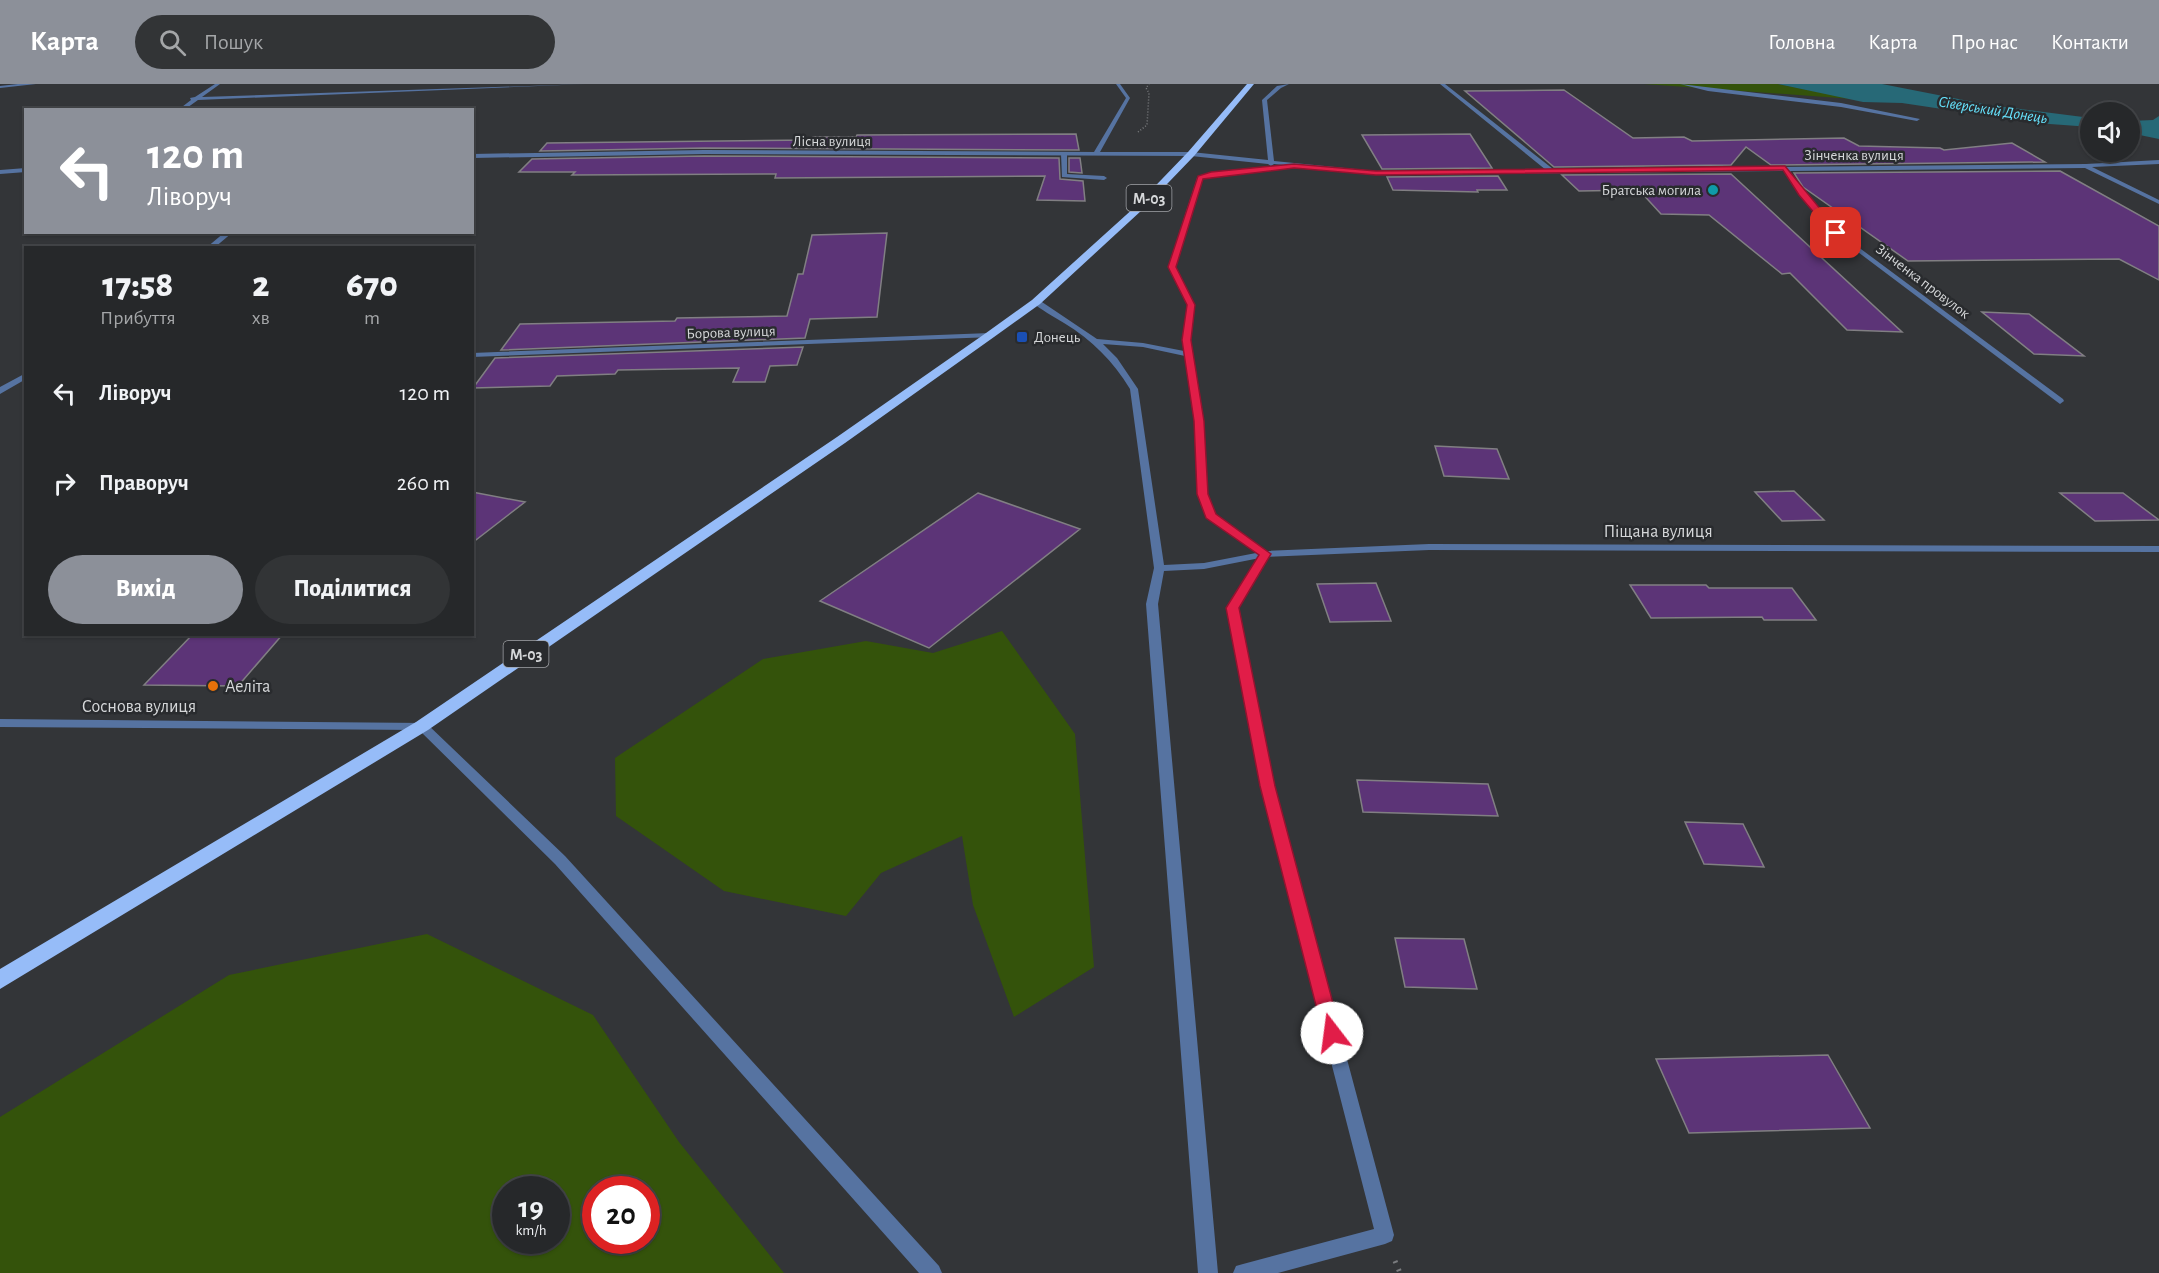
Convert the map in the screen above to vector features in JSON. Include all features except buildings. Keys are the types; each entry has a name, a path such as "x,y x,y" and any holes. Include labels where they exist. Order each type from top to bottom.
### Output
{"highway":[{"name":"М-03","path":"0,980 422,726 842,440 990,335 1036,302 1139,208 1191,154 1251,84"}],"street":[{"path":"0,87 34,84"},
{"path":"182,108 192,99 218,84"},
{"path":"192,99 584,84"},
{"path":"1096,154 1128,98 1118,84"},
{"path":"1271,164 1264,100 1287,84"},
{"path":"1442,84 1551,171"},
{"path":"1682,84 1708,90 1840,105 1917,119"},
{"name":"Лісна вулиця","path":"474,156 704,152 1191,154"},
{"path":"1065,154 1064,176 1104,178"},
{"name":"Зінченка вулиця","path":"1191,154 1376,173 2086,166 2159,162"},
{"path":"1243,1273 1385,1235 1267,786 1233,608 1265,554 1210,516 1203,494 1199,421 1186,340 1191,305 1172,267 1200,178 1211,174 1294,166"},
{"path":"2086,166 2159,202"},
{"name":"Зінченка провулок","path":"1785,168 1802,194 1836,233 2060,400"},
{"path":"0,172 24,170"},
{"path":"212,246 227,234"},
{"path":"1036,302 1098,341 1122,367 1134,389 1159,568 1152,604 1208,1273"},
{"name":"Борова вулиця","path":"474,355 990,335"},
{"path":"1098,341 1143,345 1189,355"},
{"path":"0,391 24,376"},
{"name":"Піщана вулиця","path":"1159,568 1204,566 1265,554 1429,547 2159,549"},
{"name":"Соснова вулиця","path":"0,723 422,726"},
{"path":"422,726 560,860 932,1273"}],"green space":[{"path":"1644,84 1778,84 1853,99"},
{"path":"1002,631 1075,734 1094,967 1014,1017 973,905 962,836 881,873 846,916 724,891 616,816 615,758 763,659 866,641 933,653"},
{"path":"427,934 593,1015 679,1142 784,1273 0,1273 0,1117 229,975"}],"water":[{"name":"Сіверський Донець","path":"1778,84 1882,84 1989,105 2080,117 2080,126 2036,123 1902,103 1863,102"},
{"path":"2159,116 2159,139 2140,135 2140,121 2153,120"}],"place":[{"name":"Братська могила","path":"1713,190"},
{"name":"Донець","path":"1022,337"},
{"name":"Аеліта","path":"213,686"}],"route":[{"path":"1332,1033 1267,786 1233,608 1265,554 1210,516 1203,494 1199,421 1186,340 1191,305 1172,267 1200,178 1211,174 1294,166 1376,173 1785,168 1802,194 1836,233"}]}
